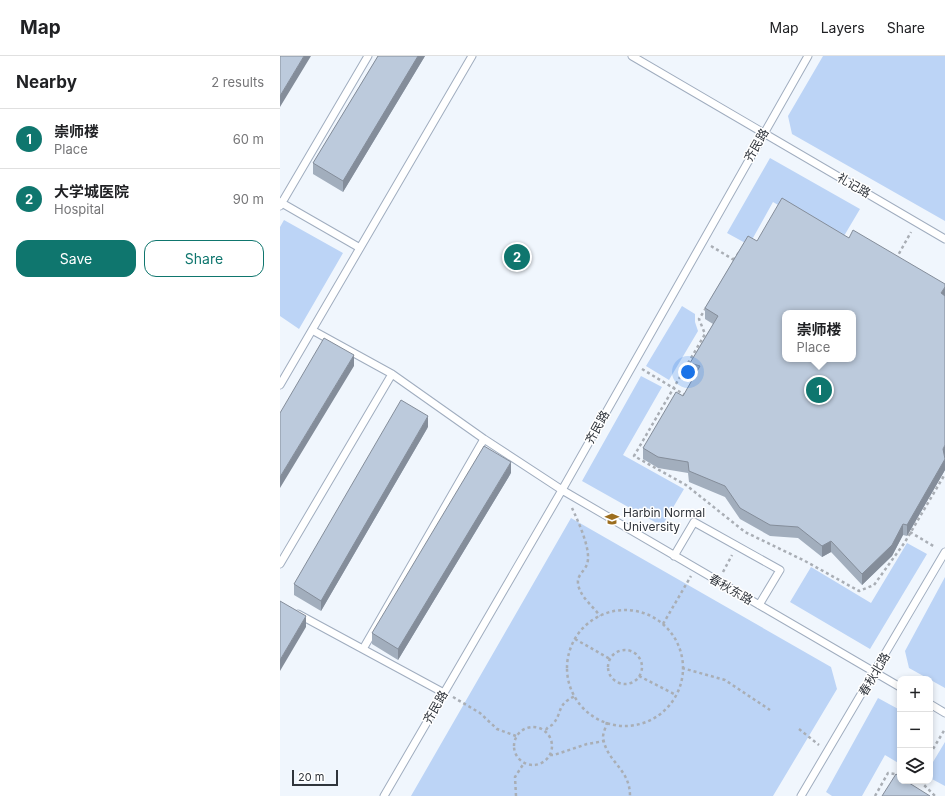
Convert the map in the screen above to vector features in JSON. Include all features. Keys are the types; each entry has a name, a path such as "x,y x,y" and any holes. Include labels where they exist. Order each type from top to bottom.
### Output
{"lane":[{"path":"360,248 281,204 368,56"},
{"path":"280,385 472,56"},
{"name":"礼记路","path":"632,56 945,239"},
{"name":"齐民路","path":"384,796 562,490 763,132 808,56"},
{"name":"春秋东路","path":"312,330 392,374 484,439 562,490 897,685"},
{"path":"280,564 392,374"},
{"path":"363,649 484,439"},
{"path":"674,556 694,522 780,570 759,605"},
{"name":"春秋北路","path":"801,796 875,673 945,552"},
{"path":"294,612 444,693"},
{"path":"933,706 945,713"}],"path":[{"path":"896,259 916,222"},
{"path":"702,241 740,263"},
{"path":"730,266 740,250 746,247"},
{"path":"889,255 902,263"},
{"path":"707,305 699,319 705,334 634,456 686,485 745,532 805,561 859,591 874,585 911,532 945,474"},
{"path":"633,364 687,396"},
{"path":"562,490 579,523 586,547 587,565 580,574 577,582 580,593 600,616"},
{"path":"904,528 945,552"},
{"path":"663,624 696,568"},
{"path":"625,610 644,613 663,624 675,638 682,656 682,677 676,696 665,710 650,720 632,726 614,725 597,718 582,707 575,696 568,674 568,656 575,639 588,623 605,613 625,610"},
{"path":"575,639 610,659"},
{"path":"625,651 636,654 641,664 639,676 636,680 627,684 616,682 612,679 608,669 610,659 614,654 625,651"},
{"path":"682,668 725,680 770,710"},
{"path":"639,676 676,696"},
{"path":"444,693 480,713 497,729 516,736"},
{"path":"546,730 547,727 552,724 565,701 575,696"},
{"path":"607,722 603,736 604,741 608,753 627,778 630,796"},
{"path":"526,727 540,727 546,730 552,742 550,755 542,763 530,765 524,763 516,754 514,748 516,736 526,727"},
{"path":"799,729 827,752"},
{"path":"933,749 945,729"},
{"path":"550,755 587,744 604,741"},
{"path":"516,796 515,777 524,763"},
{"path":"875,796 888,773 897,774"},
{"path":"923,784 935,796"}],"shaded area":[{"path":"823,56 945,56 945,221 792,134 788,116"},
{"path":"770,158 860,209 841,241 773,202 749,245 727,233"},
{"path":"284,220 343,253 299,329 280,316 280,227"},
{"path":"682,306 695,314 695,322 698,331 669,380 646,366"},
{"path":"641,376 662,387 623,455 684,489 662,526 582,481"},
{"path":"571,518 831,667 837,689 773,796 411,796"},
{"path":"907,543 927,554 870,649 790,602 811,567 871,603"},
{"path":"945,577 945,688 933,681 933,676 923,676 909,668 905,651"},
{"path":"878,698 897,708 897,762 885,755 862,796 832,796 826,792"},
{"path":"945,742 945,786 933,780 933,762"}],"building":[{"path":"280,56 304,56 280,96"},
{"path":"378,56 418,56 343,181 313,163"},
{"path":"782,198 849,238 853,230 945,284 945,287 941,293 945,296 945,445 943,449 945,459 907,525 903,524 892,545 862,574 831,541 822,546 798,527 770,525 740,508 725,486 689,471 688,462 658,457 643,448 676,392 683,396 700,366 690,363 718,316 705,308 748,236 757,241"},
{"path":"324,338 354,355 280,477 280,413"},
{"path":"401,400 428,416 321,601 294,584"},
{"path":"484,446 511,462 398,649 372,633"},
{"path":"280,601 306,616 280,660"},
{"path":"896,774 897,784 911,784 930,796 882,796"}],"place":[{"name":"大学城医院","path":"517,257"},
{"name":"崇师楼","path":"819,390"},
{"name":"Harbin Normal University","path":"612,519"}]}
